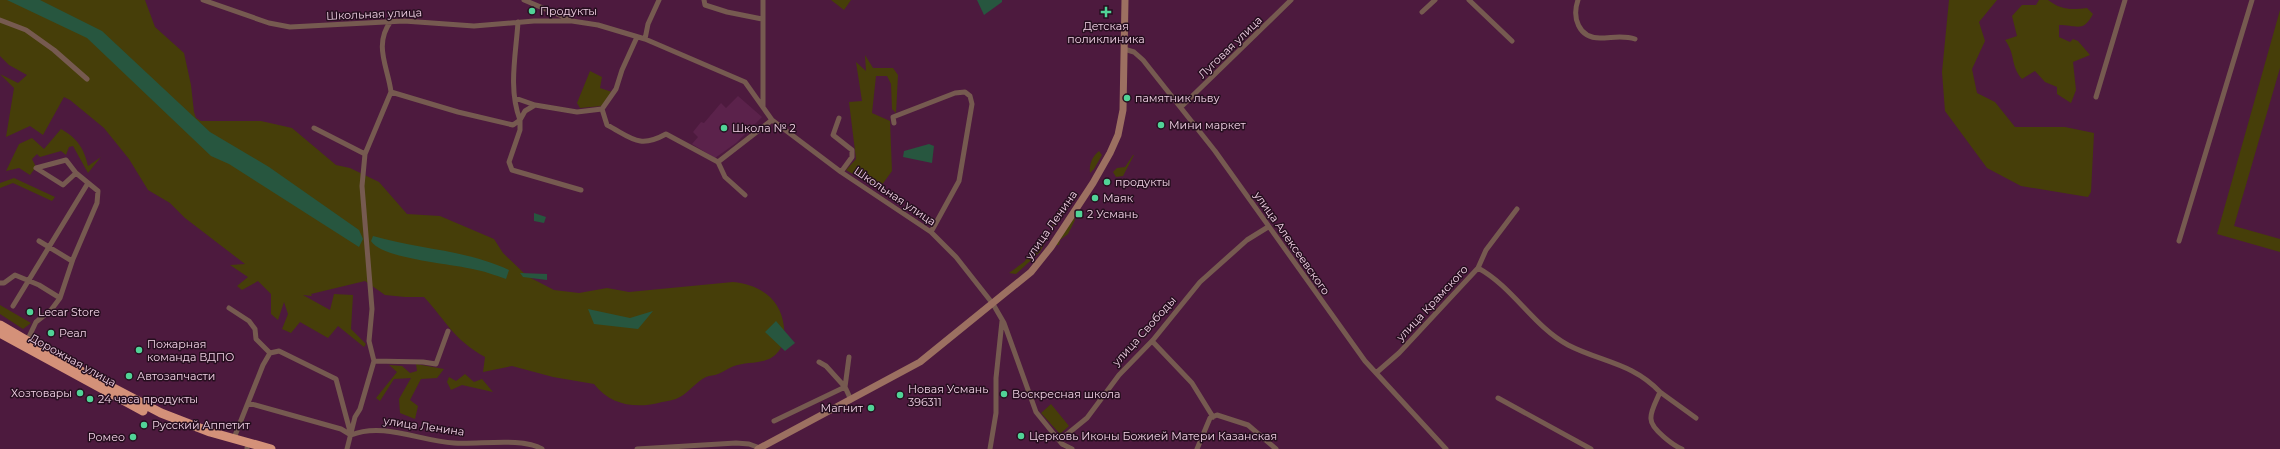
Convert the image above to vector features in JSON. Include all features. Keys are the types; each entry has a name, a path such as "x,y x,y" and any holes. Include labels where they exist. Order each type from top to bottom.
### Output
{"highway":[{"name":"Дорожная улица","path":"1,330 27,341 49,357 167,416 271,449"},
{"name":"Дорожная улица","path":"1,330 160,420 248,449"}],"main road":[{"name":"улица Ленина","path":"759,448 920,362 1031,272 1051,247 1110,153 1118,135 1123,110 1125,0"}],"street":[{"name":"Школьная улица","path":"203,0 269,23 290,26 391,22 423,22 474,26 518,22 572,21 598,25 645,40 745,82 772,120 842,172 931,232 956,256 993,304"},
{"name":"Школьная улица","path":"524,0 572,21"},
{"path":"645,40 648,24 658,0"},
{"path":"704,0 705,5 720,10 762,19"},
{"path":"763,0 763,106"},
{"name":"Луговая улица","path":"1182,107 1291,0"},
{"path":"1422,12 1435,0"},
{"path":"1469,0 1512,41"},
{"path":"1578,0 1574,14 1576,24 1589,36 1635,39"},
{"path":"2096,97 2125,0"},
{"path":"2179,241 2252,0"},
{"path":"0,20 26,30 54,50 87,79"},
{"path":"347,449 355,417 360,409 371,378 374,361 370,341 371,295 362,186 364,154 391,92 389,79 381,52 384,35 391,22"},
{"path":"518,22 514,74 515,98 520,120 520,130 509,162 512,170 581,190"},
{"path":"515,98 535,105 577,112 602,109 616,90 622,70 637,37"},
{"name":"улица Алексеевского","path":"1124,49 1134,52 1143,60 1182,107 1215,151 1335,321 1376,373 1446,449"},
{"path":"391,92 458,112 513,125 520,120 525,110 535,105"},
{"path":"894,122 893,117 955,93 965,92 970,96 972,104 959,181 931,232"},
{"path":"602,109 607,125 641,143 653,141 666,134 718,162 725,177 745,195"},
{"path":"840,118 833,135 852,150 852,157 842,172"},
{"path":"718,162 772,120"},
{"path":"314,128 364,154"},
{"name":"Дорожная улица","path":"27,341 36,322 51,310 60,298 72,261 98,203 98,191 76,173 66,160 36,168 63,185 76,173"},
{"path":"14,306 88,183"},
{"path":"1478,268 1486,250 1517,209"},
{"name":"улица Свободы","path":"1061,444 1087,418 1119,375 1152,341 1200,282 1247,240 1268,227"},
{"path":"39,241 72,261"},
{"name":"улица Крамского","path":"1376,373 1399,353 1478,268 1489,274 1534,319 1558,338 1569,345 1626,367 1646,380 1696,418"},
{"path":"0,283 4,283 15,274 60,298"},
{"path":"993,304 1002,321 1036,412 1061,444 1072,449"},
{"path":"229,308 249,321 255,329 256,339 270,353"},
{"path":"990,449 996,413 996,378 1002,321"},
{"path":"374,361 423,362 436,364 448,331"},
{"path":"1152,341 1192,383 1213,417"},
{"path":"270,353 279,351 287,353 336,379 351,435"},
{"path":"234,438 270,353"},
{"path":"845,387 849,357"},
{"path":"819,362 826,366 845,387 851,400"},
{"path":"774,421 845,387"},
{"path":"1660,392 1651,417 1652,423 1667,439 1682,449"},
{"path":"1498,398 1591,449"},
{"path":"248,403 341,429 351,435"},
{"path":"1197,449 1210,418 1217,415 1248,425 1268,439 1276,449"},
{"name":"улица Ленина","path":"351,435 364,430 395,432 453,443 502,442 542,449"},
{"name":"улица Ленина","path":"637,449 736,443 749,444 759,448"}],"shaded area":[{"path":"0,0 145,0 155,27 184,53 191,85 194,112 196,118 201,121 261,121 292,128 336,165 350,168 379,182 407,214 440,216 494,239 503,253 527,276 554,290 579,293 607,288 629,292 733,282 752,286 768,295 779,309 782,317 784,341 773,357 763,361 739,364 716,375 706,377 676,399 653,404 634,405 625,404 608,397 594,384 553,377 512,366 483,372 485,357 465,344 451,330 424,297 385,295 365,281 311,294 312,296 303,295 330,310 334,294 353,295 351,329 366,344 364,347 338,326 328,338 300,322 291,333 282,329 288,314 284,302 278,320 271,314 271,294 258,281 242,290 237,286 248,277 230,265 245,264 185,218 170,203 148,190 129,159 104,128 70,100 64,97 43,135 30,126 6,137 14,88 0,74 18,83 27,75 9,65 0,56"},
{"path":"7,0 40,0 102,31 210,132 269,167 359,230 363,239 359,247 229,164 211,156 87,38"},
{"path":"831,0 851,0 844,10"},
{"path":"977,0 1002,0 1002,2 984,15"},
{"path":"1949,0 1997,0 1979,22 1985,41 1972,69 1977,93 1995,102 2015,127 2065,127 2094,133 2091,192 2088,197 2021,186 1987,168 1945,111 1942,72"},
{"path":"2039,0 2048,0 2057,6 2066,8 2087,8 2093,14 2083,26 2075,27 2059,25 2059,37 2070,42 2073,39 2078,41 2090,55 2073,62 2076,90 2071,103 2057,94 2057,87 2045,82 2035,71 2022,79 2018,74 2011,50 2005,40 2017,36 2012,16 2022,5 2036,5"},
{"path":"2280,10 2280,68 2234,226 2280,239 2280,252 2217,234"},
{"path":"865,55 873,68 893,68 898,75 896,113 892,109 891,84 887,76 876,76 872,113 890,121 892,171 879,189 846,170 856,159 849,102 862,101 856,62 866,71"},
{"path":"590,71 602,77 600,88 612,92 602,106 580,108 577,103"},
{"name":"Школа № 2","path":"738,96 762,117 736,143 715,158 692,144 698,137 693,132 701,122 704,123 721,103 726,108"},
{"path":"61,129 79,144 88,166 101,157 88,173 73,146 69,147 66,155 61,151 40,157 37,154 32,159 36,167 30,175 19,168 6,171 19,144 32,138 44,149"},
{"path":"929,144 934,146 932,163 903,157 904,151"},
{"path":"1099,151 1102,155 1090,173 1090,167 1094,156"},
{"path":"1133,155 1123,176 1116,177 1113,172 1117,168 1125,167"},
{"path":"14,178 55,197 52,201 13,183 0,188 0,183"},
{"path":"1063,207 1066,210 1055,226 1052,226 1057,213"},
{"path":"534,213 546,217 544,223 534,221"},
{"path":"1074,217 1075,220 1068,234 1060,240 1059,245 1056,245"},
{"path":"373,236 476,258 509,270 506,279 477,270 403,257 378,247 371,241"},
{"path":"1043,239 1046,241 1040,252 1016,274 1009,273 1024,262"},
{"path":"520,273 547,274 547,280 523,277"},
{"path":"0,305 31,323 23,329 0,314"},
{"path":"588,309 630,318 653,311 638,329 594,324"},
{"path":"776,321 795,343 785,351 765,332"},
{"path":"416,364 444,369 437,378 421,379 410,400 418,406 415,419 400,413 399,399 411,378 394,379 380,401 376,398 397,372 389,365 402,366 410,373 417,371"},
{"path":"465,374 474,382 482,379 493,392 462,385 451,390 447,382 449,377 456,381"},
{"path":"1051,404 1069,426 1060,434 1041,413"}],"place":[{"name":"Продукты","path":"532,11"},
{"name":"Детская поликлиника","path":"1106,12"},
{"name":"памятник льву","path":"1127,98"},
{"name":"Мини маркет","path":"1161,125"},
{"name":"Школа № 2","path":"724,128"},
{"name":"продукты","path":"1107,182"},
{"name":"Маяк","path":"1095,198"},
{"name":"2 Усмань","path":"1079,214"},
{"name":"Lecar Store","path":"30,312"},
{"name":"Реал","path":"51,333"},
{"name":"Пожарная команда ВДПО","path":"139,350"},
{"name":"Автозапчасти","path":"129,376"},
{"name":"Хозтовары","path":"80,393"},
{"name":"Воскресная школа","path":"1004,394"},
{"name":"Новая Усмань 396311","path":"900,395"},
{"name":"24 часа продукты","path":"90,399"},
{"name":"Магнит","path":"871,408"},
{"name":"Русский Аппетит","path":"144,425"},
{"name":"Церковь Иконы Божией Матери Казанская","path":"1021,436"},
{"name":"Ромео","path":"133,437"}]}
